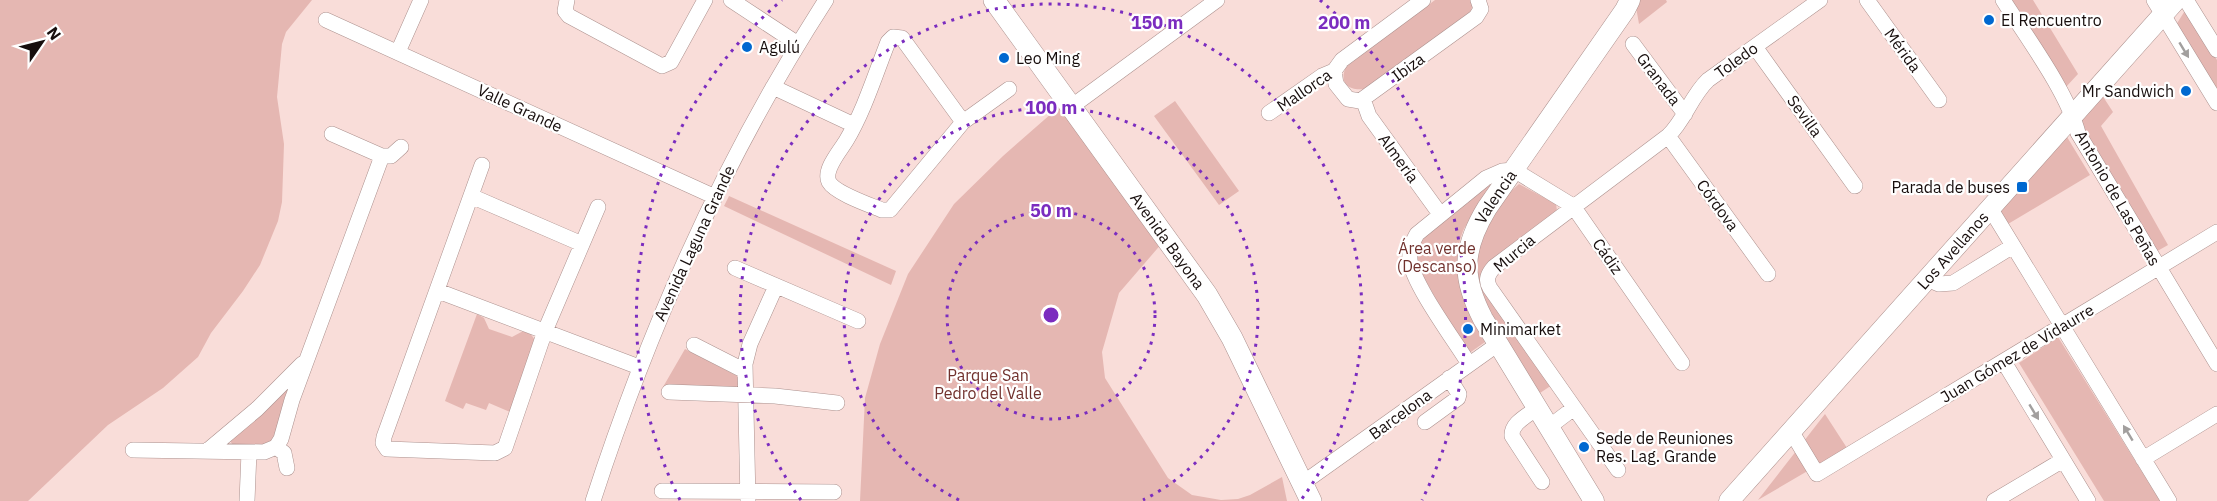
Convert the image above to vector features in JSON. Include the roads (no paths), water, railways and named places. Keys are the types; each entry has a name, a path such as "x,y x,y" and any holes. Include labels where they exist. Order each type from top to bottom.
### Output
{"main road":[{"name":"Avenida Bayona","path":"994,0 1214,306 1307,492"}],"street":[{"path":"398,52 421,0"},
{"path":"567,0 565,10 569,16 662,66 670,62 705,0"},
{"path":"731,0 798,44"},
{"name":"Avenida Laguna Grande","path":"592,501 639,367 713,196 744,137 826,0"},
{"path":"1071,106 1217,0"},
{"name":"Mallorca","path":"1269,113 1322,76 1334,71 1341,60 1423,0"},
{"name":"Ibiza","path":"1363,99 1476,16 1481,9 1478,0"},
{"name":"Valencia","path":"1594,501 1475,304 1467,277 1468,250 1480,219 1630,0"},
{"name":"Toledo","path":"1668,136 1676,129 1704,85 1820,0"},
{"name":"Mérida","path":"1867,0 1939,100"},
{"name":"Antonio de Las Peñas","path":"2003,0 2073,114 2078,133 2217,364"},
{"path":"2186,0 2217,50"},
{"path":"2164,5 2217,103"},
{"name":"Los Avellanos","path":"1734,499 1791,431 2073,114 2164,5"},
{"name":"Valle Grande","path":"326,20 713,196"},
{"path":"963,123 904,40 896,36 888,42 854,124 829,170 830,185 885,211 892,208 963,123 1010,89"},
{"name":"Granada","path":"1633,44 1685,114"},
{"name":"Sevilla","path":"1755,47 1855,186"},
{"path":"1334,71 1336,84 1348,99 1356,102 1363,99"},
{"path":"773,87 854,124"},
{"name":"Almería","path":"1363,99 1369,116 1440,213"},
{"path":"332,134 382,156 391,156 400,147"},
{"name":"Murcia","path":"1618,470 1487,283 1489,273 1494,267 1668,136"},
{"name":"Córdova","path":"1668,136 1768,274"},
{"path":"133,450 264,452 276,447 281,439 292,400 382,156"},
{"path":"482,165 384,437 383,443 387,449 495,453 502,450 507,444 545,331 598,207"},
{"path":"1469,364 1415,279 1410,261 1410,246 1417,234 1440,213 1494,174 1514,170"},
{"name":"Cádiz","path":"1514,170 1573,206 1682,363"},
{"path":"471,195 582,244"},
{"path":"1990,208 2169,501"},
{"name":"Juan Gómez de Vidaurre","path":"1791,431 1817,474 2217,232"},
{"path":"1927,279 1939,284 1953,283 2013,246"},
{"path":"735,268 858,321"},
{"path":"747,496 745,371 750,344 776,286"},
{"path":"438,291 639,367"},
{"name":"Barcelona","path":"1307,492 1449,378 1498,344"},
{"path":"694,345 745,371"},
{"path":"207,451 257,409 307,359"},
{"path":"2004,362 2088,501"},
{"path":"1425,422 1458,398 1459,394 1449,378"},
{"path":"669,392 745,395 837,403"},
{"path":"1537,408 1514,426 1512,436 1542,482"},
{"path":"1549,427 1574,408"},
{"path":"2144,459 2217,414"},
{"path":"276,447 284,453 287,468"},
{"path":"247,501 249,452"},
{"path":"1994,501 2063,459"},
{"path":"662,491 747,496 834,492"}],"place":[{"name":"El Rencuentro","path":"1989,20"},
{"name":"Agulú","path":"747,47"},
{"name":"Leo Ming","path":"1004,58"},
{"name":"Mr Sandwich","path":"2186,91"},
{"name":"Parada de buses","path":"2022,187"},
{"name":"Minimarket","path":"1468,329"},
{"name":"Sede de Reuniones Res. Lag. Grande","path":"1584,447"}],"park label":[{"name":"Área verde (Descanso)","path":"1437,257"},
{"name":"Parque San Pedro del Valle","path":"988,384"}]}
